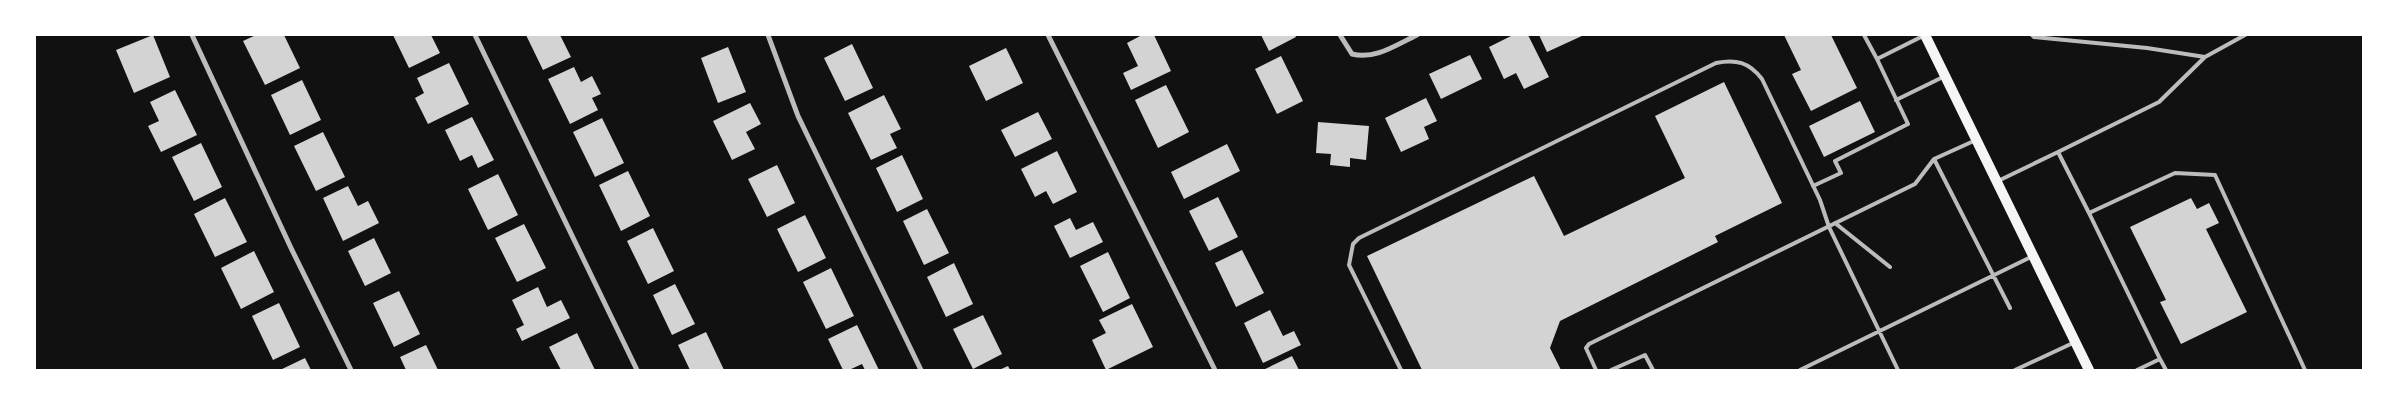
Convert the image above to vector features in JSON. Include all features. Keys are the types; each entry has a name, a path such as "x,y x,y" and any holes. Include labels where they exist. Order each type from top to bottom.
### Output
{"main road":[{"path":"1925,35 2089,370"}],"street":[{"path":"192,35 286,239 351,370"},
{"path":"475,35 637,370"},
{"path":"768,35 798,116 921,370"},
{"path":"1048,35 1215,370"},
{"path":"1340,35 1352,54 1363,57 1372,56 1417,35"}],"lane":[{"path":"1813,186 1841,173 1835,161 1908,124 1864,35"},
{"path":"1877,60 1925,35"},
{"path":"2032,35 2034,37 2147,48 2205,57"},
{"path":"1997,181 2159,102 2205,57 2245,35"},
{"path":"1401,370 1349,265 1353,244 1359,238 1716,63 1732,60 1749,65 1755,70 1813,186 1828,227 1898,370"},
{"path":"1896,100 1945,76"},
{"path":"1596,370 1586,348 1590,344 1918,182 1924,170 1934,160 1976,139"},
{"path":"2058,152 2166,370"},
{"path":"1934,160 2010,308"},
{"path":"2089,214 2175,173 2215,175 2304,369 2297,370"},
{"path":"1835,223 1890,267"},
{"path":"1800,370 2033,256"},
{"path":"2014,370 2075,342"},
{"path":"1611,370 1645,355 1652,370"},
{"path":"2137,370 2160,359"}],"building":[{"path":"153,35 170,77 134,93 116,50"},
{"path":"256,35 284,35 300,68 265,85 243,41"},
{"path":"393,35 431,35 440,53 409,68"},
{"path":"526,35 560,35 571,57 543,70"},
{"path":"1142,35 1154,35 1171,71 1131,90 1123,73 1138,66 1127,43"},
{"path":"1261,35 1295,35 1296,37 1269,51"},
{"path":"1513,35 1528,35 1549,77 1524,89 1516,73 1504,79 1489,47"},
{"path":"1539,35 1584,35 1547,52"},
{"path":"1784,35 1831,35 1857,88 1811,111 1792,74 1801,70"},
{"path":"852,44 873,88 845,101 824,58"},
{"path":"728,47 746,92 718,103 701,58"},
{"path":"1006,48 1023,83 986,101 969,66"},
{"path":"1470,55 1482,79 1441,99 1429,74"},
{"path":"1281,56 1303,101 1277,114 1255,69"},
{"path":"449,63 469,104 428,124 415,98 424,93 417,78"},
{"path":"574,67 581,82 592,76 601,94 592,98 598,110 570,124 548,79"},
{"path":"302,80 321,120 290,135 271,95"},
{"path":"1724,82 1782,203 1715,236 1718,242 1560,321 1550,348 1561,370 1422,370 1367,256 1534,176 1564,236 1685,178 1655,116"},
{"path":"1166,85 1189,132 1158,148 1135,100"},
{"path":"175,90 197,135 161,152 148,126 159,121 150,102"},
{"path":"884,95 901,129 890,134 897,148 871,160 848,113"},
{"path":"1426,98 1437,121 1424,127 1429,139 1401,152 1385,118"},
{"path":"1860,101 1875,132 1824,157 1809,126"},
{"path":"750,103 761,124 746,132 755,149 732,160 713,121"},
{"path":"1038,112 1052,139 1015,157 1001,130"},
{"path":"472,117 494,160 478,168 472,155 460,161 445,130"},
{"path":"602,118 624,163 595,177 573,132"},
{"path":"1318,122 1369,126 1366,160 1350,158 1350,167 1330,165 1331,154 1316,153"},
{"path":"323,132 345,177 316,191 294,146"},
{"path":"201,143 222,187 194,201 172,157"},
{"path":"1227,144 1240,171 1184,199 1171,172"},
{"path":"1057,151 1077,192 1053,204 1046,191 1035,197 1021,169"},
{"path":"902,155 923,199 897,212 876,168"},
{"path":"777,165 795,203 767,217 748,179"},
{"path":"628,171 650,216 621,231 599,185"},
{"path":"498,174 518,215 488,230 468,189"},
{"path":"348,186 358,206 368,201 379,223 343,241 323,198"},
{"path":"1218,197 1238,237 1209,251 1189,211"},
{"path":"225,198 247,242 215,257 194,214"},
{"path":"2191,198 2197,209 2209,203 2219,223 2206,229 2247,312 2181,344 2160,302 2166,300 2130,227"},
{"path":"927,209 949,253 924,265 903,221"},
{"path":"805,215 826,258 798,272 777,229"},
{"path":"1070,218 1076,230 1093,222 1103,242 1070,258 1054,226"},
{"path":"524,224 546,268 517,282 495,238"},
{"path":"653,228 674,271 648,284 627,241"},
{"path":"374,238 391,273 365,286 348,251"},
{"path":"1242,250 1264,293 1236,307 1215,263"},
{"path":"254,251 274,292 241,309 221,268"},
{"path":"1108,252 1130,298 1103,312 1080,266"},
{"path":"954,263 973,304 946,317 927,277"},
{"path":"831,268 854,316 826,329 803,282"},
{"path":"675,284 695,324 672,335 653,295"},
{"path":"538,287 547,307 561,300 570,318 522,341 516,329 524,325 512,300"},
{"path":"399,291 420,334 394,347 373,303"},
{"path":"279,303 300,347 273,360 252,316"},
{"path":"1132,304 1153,347 1106,370 1092,340 1106,333 1099,320"},
{"path":"1270,310 1283,336 1294,331 1301,345 1263,363 1244,323"},
{"path":"983,315 1002,354 973,369 953,329"},
{"path":"857,325 879,370 865,370 862,364 849,370 843,370 828,339"},
{"path":"706,332 724,370 690,370 678,345"},
{"path":"577,333 595,370 561,370 549,347"},
{"path":"426,345 438,370 406,370 400,357"},
{"path":"1292,356 1299,370 1263,370"},
{"path":"305,358 311,370 280,370"},
{"path":"1008,366 1010,370 999,370"}]}
